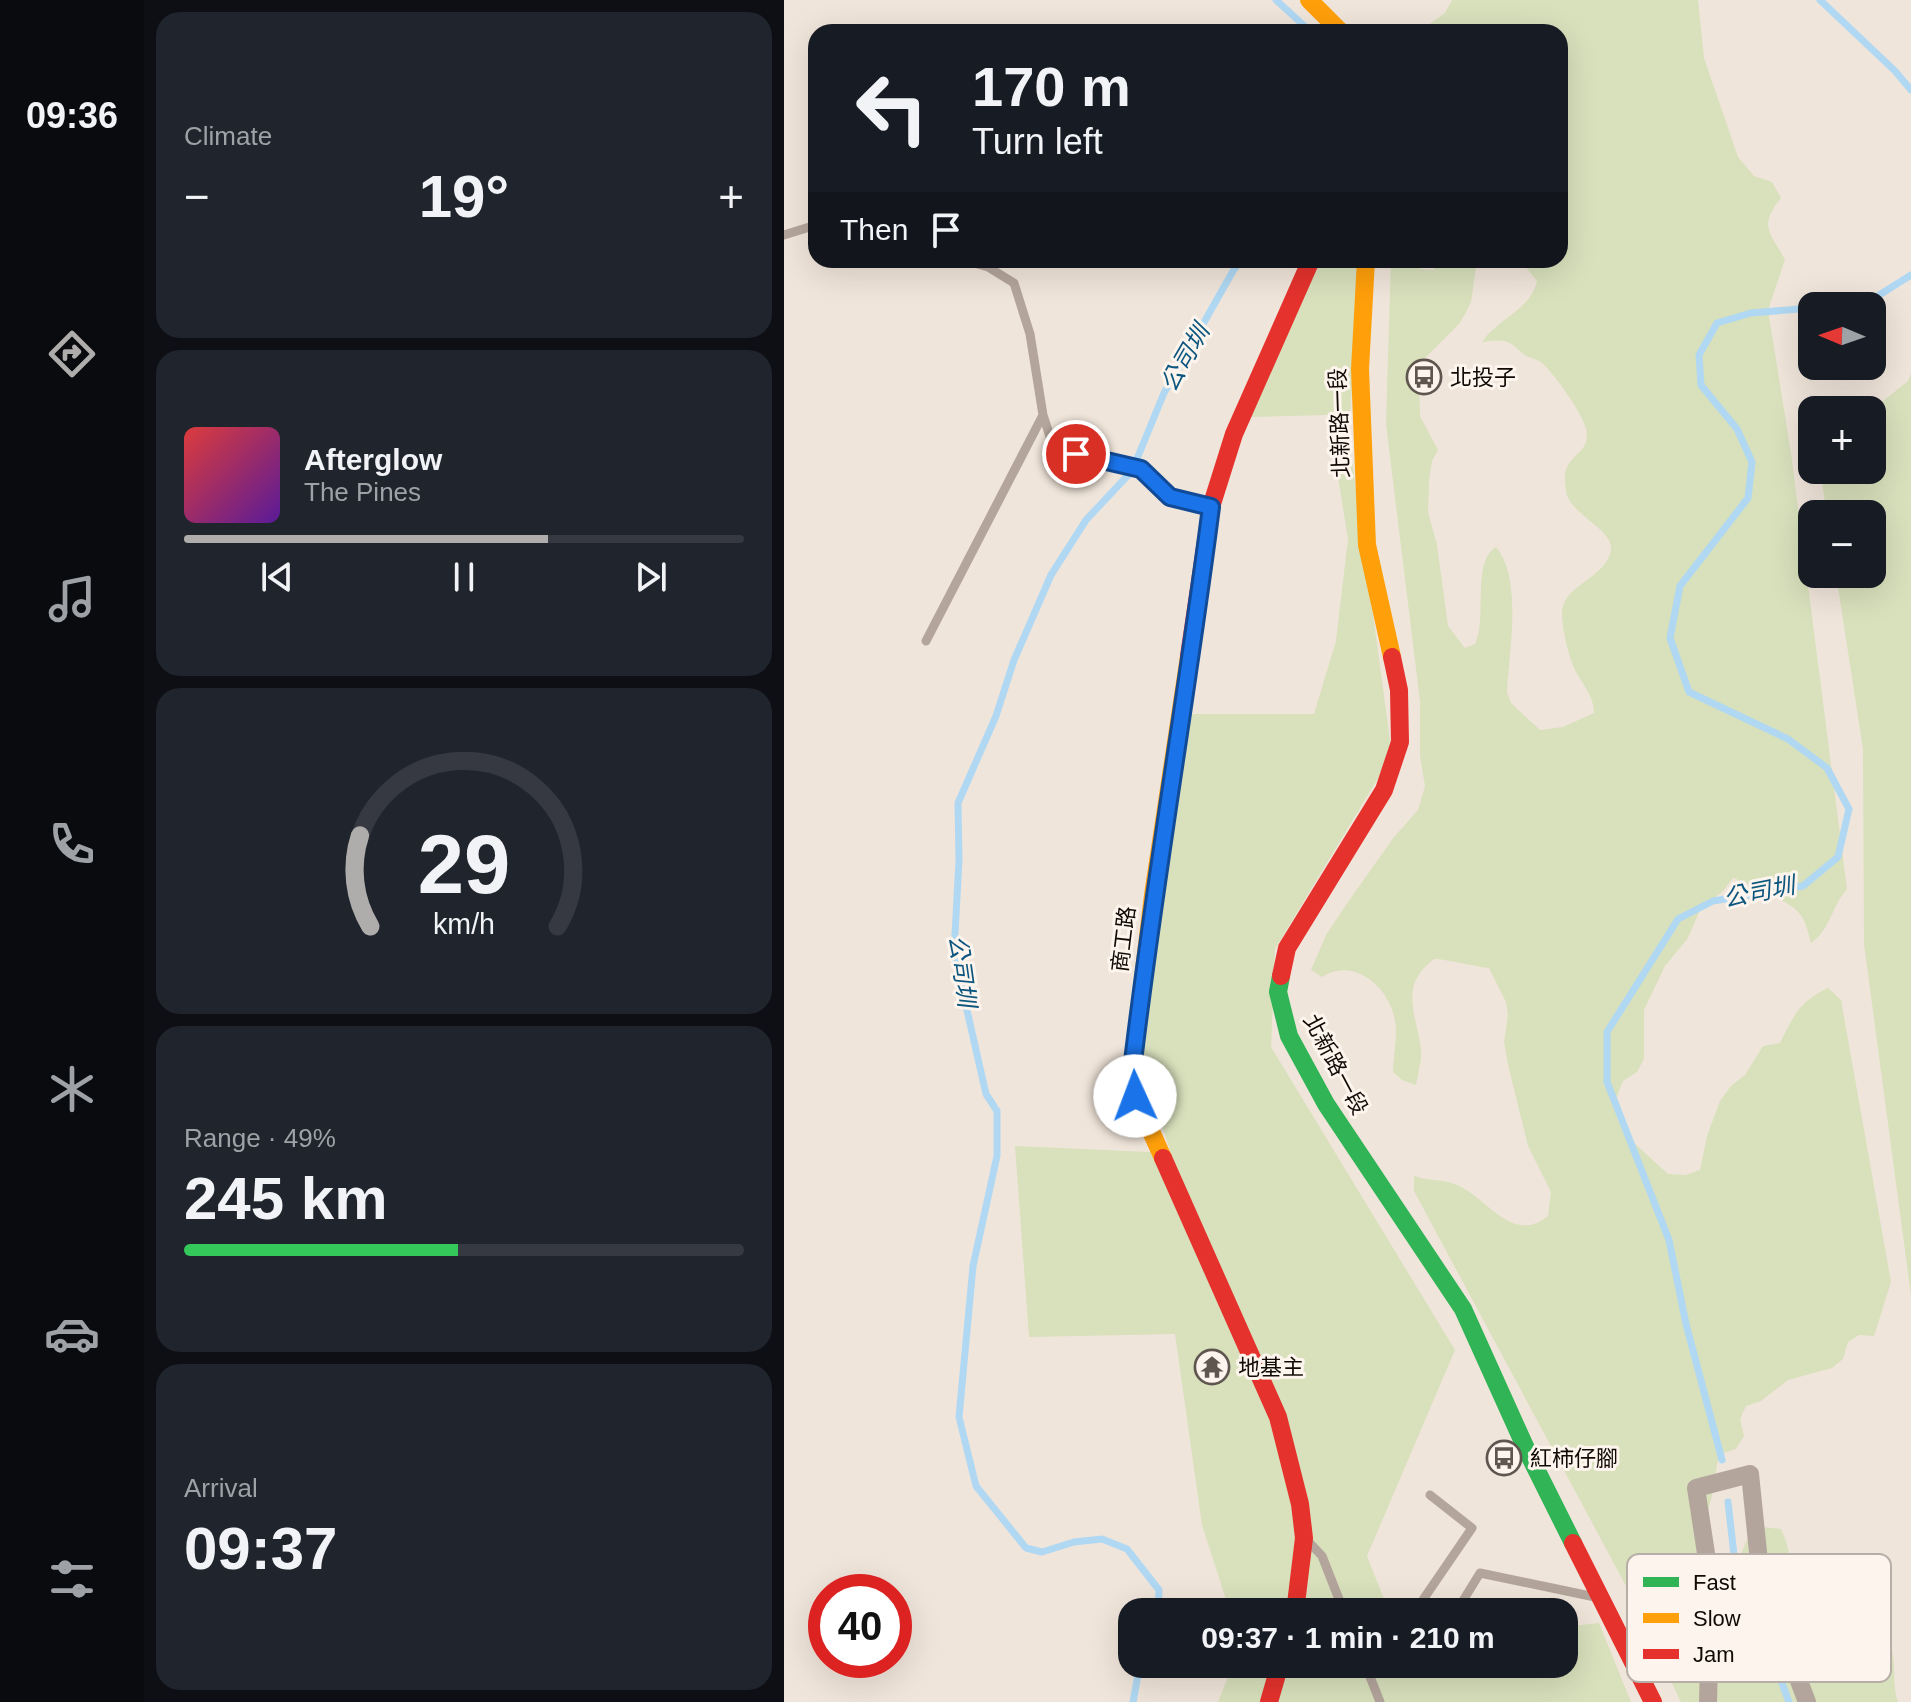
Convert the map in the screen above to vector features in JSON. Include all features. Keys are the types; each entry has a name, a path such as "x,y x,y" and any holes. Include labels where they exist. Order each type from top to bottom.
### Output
{"main road":[{"path":"1309,0 1333,24"},
{"name":"商工路","path":"1297,1598 1304,1538 1300,1504 1278,1417 1135,1096 1132,1070 1153,895 1211,507 1234,434 1307,268"},
{"name":"北新路一段","path":"1366,268 1360,369 1367,545 1399,690 1400,742 1384,790 1287,948 1278,992 1289,1036 1326,1104 1463,1309 1528,1453 1627,1648"},
{"path":"1269,1702 1276,1678"},
{"name":"北新路一段","path":"1643,1682 1653,1702"}],"street":[{"path":"1706,1554 1696,1488 1750,1474 1758,1554"},
{"path":"1708,1702 1709,1682"},
{"path":"1799,1682 1807,1702"}],"lane":[{"path":"784,235 808,228"},
{"path":"990,268 1014,283 1030,334 1043,415 1054,449 1141,469 1170,497 1211,507"},
{"path":"926,641 1043,415"},
{"path":"1424,1598 1472,1528 1430,1495"},
{"path":"1304,1538 1322,1556 1338,1598"},
{"path":"1465,1598 1480,1573 1603,1599"},
{"path":"1371,1678 1380,1702"}],"green space":[{"path":"1452,0 1698,0 1704,58 1738,157 1754,176 1772,182 1781,198 1768,223 1785,260 1768,310 1798,508 1798,588 1808,588 1847,889 1823,931 1811,943 1798,912 1767,893 1733,878 1700,910 1688,938 1665,966 1644,1010 1644,1059 1637,1072 1623,1081 1617,1096 1616,1114 1634,1143 1668,1174 1685,1175 1700,1170 1707,1136 1720,1101 1731,1086 1745,1075 1763,1046 1780,1043 1798,1010 1828,988 1841,1000 1891,1282 1874,1336 1859,1335 1848,1342 1843,1359 1832,1368 1788,1380 1761,1401 1746,1406 1740,1419 1744,1436 1736,1449 1720,1454 1718,1459 1698,1554 1627,1554 1627,1588 1414,1191 1414,1176 1457,1185 1512,1223 1535,1224 1548,1216 1551,1192 1528,1146 1509,1069 1504,1042 1508,1015 1506,1002 1489,968 1435,959 1418,975 1412,995 1421,1048 1416,1085 1402,1080 1393,1072 1395,1021 1386,997 1378,987 1358,973 1346,970 1322,977 1311,970 1326,935 1348,902 1394,837 1418,810 1425,786 1420,756 1420,701 1386,424 1391,268 1476,268 1471,302 1465,314 1422,361 1419,374 1420,416 1438,450 1432,461 1428,512 1437,545 1448,626 1465,648 1475,644 1479,633 1484,565 1488,554 1496,547 1504,561 1512,597 1507,692 1511,703 1540,730 1563,727 1594,713 1590,696 1570,657 1562,616 1568,597 1601,568 1611,550 1606,536 1576,509 1567,495 1566,471 1585,443 1586,428 1570,398 1541,362 1526,356 1507,342 1482,342 1528,300 1537,281 1526,268 1568,268 1568,24 1429,24 1445,13"},
{"path":"1317,268 1359,268 1349,437 1392,755 1275,949 1271,1047 1455,1350 1367,1556 1384,1598 1225,1598 1202,1525 1175,1334 1029,1337 1015,1146 1171,1153 1141,1062 1187,714 1314,714 1336,641 1348,539 1328,415 1249,417"},
{"path":"1911,373 1911,1295 1864,944 1863,749 1838,588 1886,588 1886,500 1825,500 1822,484 1886,484 1886,399 1908,381"},
{"path":"1763,1527 1781,1529 1789,1554 1741,1554 1747,1540"},
{"path":"1599,1623 1631,1702 1218,1702 1227,1678 1578,1678 1578,1625"},
{"path":"1891,1647 1898,1702 1681,1702 1672,1682 1799,1682 1808,1690 1811,1682 1891,1682"}],"waterway":[{"name":"公司圳","path":"1276,0 1302,24"},
{"name":"公司圳","path":"1820,0 1911,90"},
{"name":"公司圳","path":"1159,1598 1159,1590 1127,1549 1102,1539 1074,1542 1042,1552 1026,1548 976,1486 959,1417 973,1266 997,1156 997,1111 986,1094 954,953 959,860 958,803 1051,575 1086,520 1132,471 1164,393 1235,268"},
{"name":"公司圳","path":"1884,292 1911,275"},
{"name":"公司圳","path":"1722,1460 1686,1324 1669,1240 1607,1082 1607,1032 1678,919 1713,901 1803,886 1838,857 1849,809 1827,768 1788,739 1689,692 1670,638 1680,586 1748,498 1752,462 1737,429 1701,385 1699,355 1717,323 1751,313 1798,309"},
{"name":"公司圳","path":"1728,1502 1734,1554"},
{"name":"公司圳","path":"1133,1702 1137,1678"},
{"name":"公司圳","path":"1782,1682 1789,1702"}],"traffic: fast":[{"path":"1281,976 1278,992 1289,1036 1326,1104 1463,1309 1528,1453 1573,1543"}],"traffic: slow":[{"path":"1309,0 1333,24"},
{"path":"1366,268 1360,369 1367,545 1392,657"},
{"path":"1163,1158 1135,1096 1132,1070 1153,895 1189,656"}],"traffic: jam":[{"path":"1189,656 1211,507 1234,434 1307,268"},
{"path":"1281,976 1287,948 1384,790 1400,742 1399,690 1392,657"},
{"path":"1163,1158 1278,1417 1300,1504 1304,1538 1297,1598"},
{"path":"1573,1543 1627,1650"},
{"path":"1269,1702 1276,1678"},
{"path":"1643,1682 1653,1702"}],"place":[{"name":"北投子","path":"1424,377"},
{"name":"地基主","path":"1212,1367"},
{"name":"紅柿仔腳","path":"1504,1458"}],"route":[{"path":"1076,454 1141,469 1170,497 1211,507 1153,895 1132,1070 1135,1096"}]}
